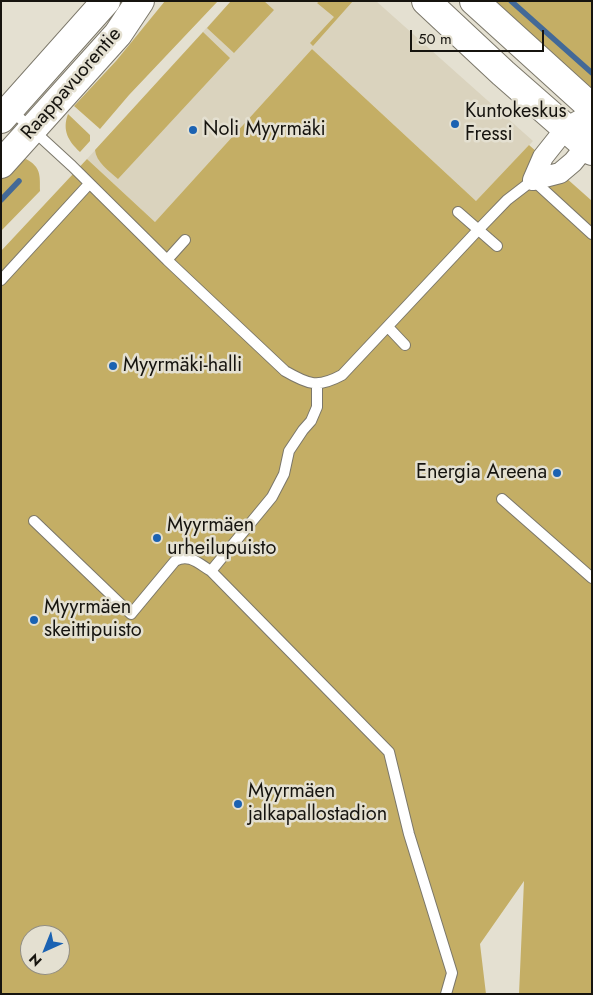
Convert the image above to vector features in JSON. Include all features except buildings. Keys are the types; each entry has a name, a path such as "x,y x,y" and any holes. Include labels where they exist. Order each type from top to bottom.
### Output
{"main road":[{"name":"Raappavuorentie","path":"6,114 106,1"},
{"name":"Raappavuorentie","path":"2,161 33,130 118,34 140,1"},
{"path":"426,1 503,73 584,138"},
{"path":"474,1 592,108"}],"street":[{"path":"533,180 560,173 573,162 584,138 592,113"},
{"path":"533,180 543,157 584,138"}],"lane":[{"path":"6,114 33,130 166,260 285,371 301,380 317,384 328,383 342,375 479,228 507,200 533,180 592,234"},
{"path":"1,280 89,184"},
{"path":"458,212 479,228 497,246"},
{"path":"166,260 184,240"},
{"path":"388,326 405,345"},
{"path":"211,571 272,497 284,474 289,451 311,421 317,407 317,384"},
{"path":"502,499 592,578"},
{"path":"34,521 131,614 175,561 182,557 189,558 211,571 389,752 409,834 452,973 446,994"}],"shaded area":[{"path":"165,1 218,1 129,95 100,129 74,106 116,61"},
{"path":"231,1 376,1 533,141 476,201 312,49 155,222 87,159"},
{"path":"231,1 264,1 274,10 234,53 207,28"},
{"path":"320,1 353,1 313,46 310,43 334,17 317,3"},
{"path":"490,1 592,1 592,91"},
{"path":"203,32 230,58 118,179 100,162 95,150"},
{"name":"Myyrmäen urheilupuisto","path":"312,49 476,201 529,145 592,201 592,994 519,994 524,881 480,944 486,994 1,994 1,251 87,159 155,222"},
{"path":"68,114 90,135 90,141 80,152 67,135 66,120"},
{"path":"26,159 35,165 39,172 40,191 1,231 1,176 14,164"}],"waterway":[{"path":"511,1 592,73"},
{"path":"1,200 19,181"}],"place":[{"name":"Kuntokeskus Fressi","path":"455,124"},
{"name":"Noli Myyrmäki","path":"193,130"},
{"name":"Myyrmäki-halli","path":"113,366"},
{"name":"Energia Areena","path":"557,473"},
{"name":"Myyrmäen urheilupuisto","path":"157,538"},
{"name":"Myyrmäen skeittipuisto","path":"34,620"},
{"name":"Myyrmäen jalkapallostadion","path":"238,804"}]}
